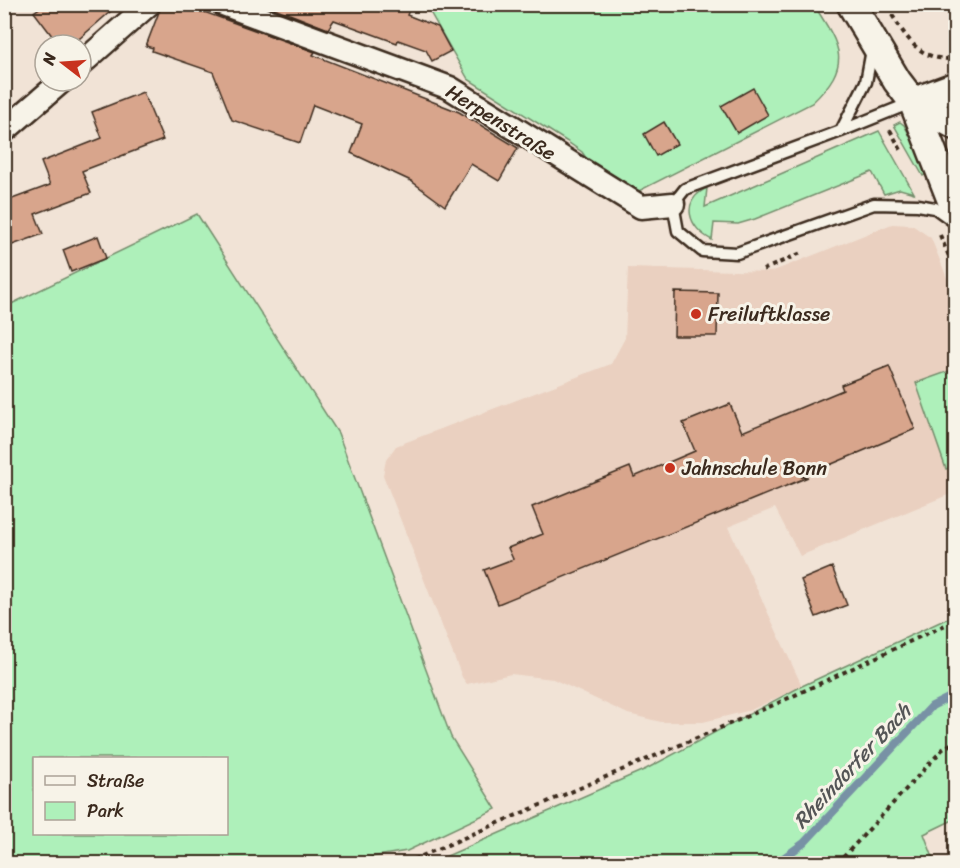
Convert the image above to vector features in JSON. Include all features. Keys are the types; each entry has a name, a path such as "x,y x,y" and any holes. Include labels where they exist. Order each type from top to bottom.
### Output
{"street":[{"path":"93,53 149,4"},
{"name":"Herpenstraße","path":"223,4 450,88 545,150 641,207 673,204"},
{"path":"851,4 873,44 913,102 956,213"},
{"path":"913,102 956,86"},
{"path":"4,131 48,93"},
{"path":"913,102 955,126 946,144 944,180"}],"lane":[{"path":"841,131 866,82 873,44"},
{"path":"913,102 685,189 673,204 678,231 702,251 737,253 874,204 918,205 935,208 956,223"}],"path":[{"path":"890,13 913,47 924,54 946,60 956,57"},
{"path":"396,864 410,861 778,703 956,620"},
{"path":"837,864 943,749 956,741"}],"shaded area":[{"name":"Jahnschule Bonn","path":"892,224 912,225 931,238 955,298 955,492 800,556 775,508 728,527 802,686 751,710 703,722 661,722 628,714 553,679 511,674 467,684 462,677 383,475 386,460 396,446 611,364 625,338 628,268 771,272"}],"green space":[{"path":"426,5 814,5 836,44 838,66 825,89 812,103 633,194 593,168 582,152 468,79"},
{"path":"900,122 904,125 930,172 923,176 894,125"},
{"path":"879,131 914,193 900,189 884,194 872,172 755,219 738,224 714,223 712,240 697,229 693,222 690,207 698,193 707,188 705,207"},
{"path":"197,214 338,433 451,737 496,809 407,851 336,863 5,864 5,307"},
{"path":"955,369 955,466 946,469 916,383"},
{"path":"955,615 955,819 924,834 935,863 431,863 646,769 802,686"}],"building":[{"path":"45,4 119,4 86,33 50,33 34,12"},
{"path":"162,4 182,4 315,52 313,55 459,112 518,148 499,181 471,164 445,206 411,181 351,153 362,124 313,105 300,143 232,120 213,72 152,51 153,48 146,46"},
{"path":"275,4 393,4 409,10 407,15 438,27 451,51 432,61 426,50 398,40 397,43 334,20 328,29 274,8"},
{"path":"753,88 768,115 737,133 721,106"},
{"path":"143,92 163,140 82,171 91,193 35,214 43,234 4,248 4,202 50,185 41,162 102,138 92,112"},
{"path":"664,122 677,144 656,156 644,134"},
{"path":"98,236 106,258 71,272 63,250"},
{"name":"Freiluftklasse","path":"675,292 718,293 717,336 674,336"},
{"path":"889,366 915,429 801,477 808,477 498,604 484,570 513,559 508,548 543,534 532,507 630,467 634,477 695,451 683,423 730,404 742,432 843,390 841,385"},
{"path":"832,567 847,605 816,617 801,580"}],"waterway":[{"name":"Rheindorfer Bach","path":"775,864 804,843 932,706 956,694"}],"place":[{"name":"Freiluftklasse","path":"696,314"},
{"name":"Jahnschule Bonn","path":"670,468"}]}
